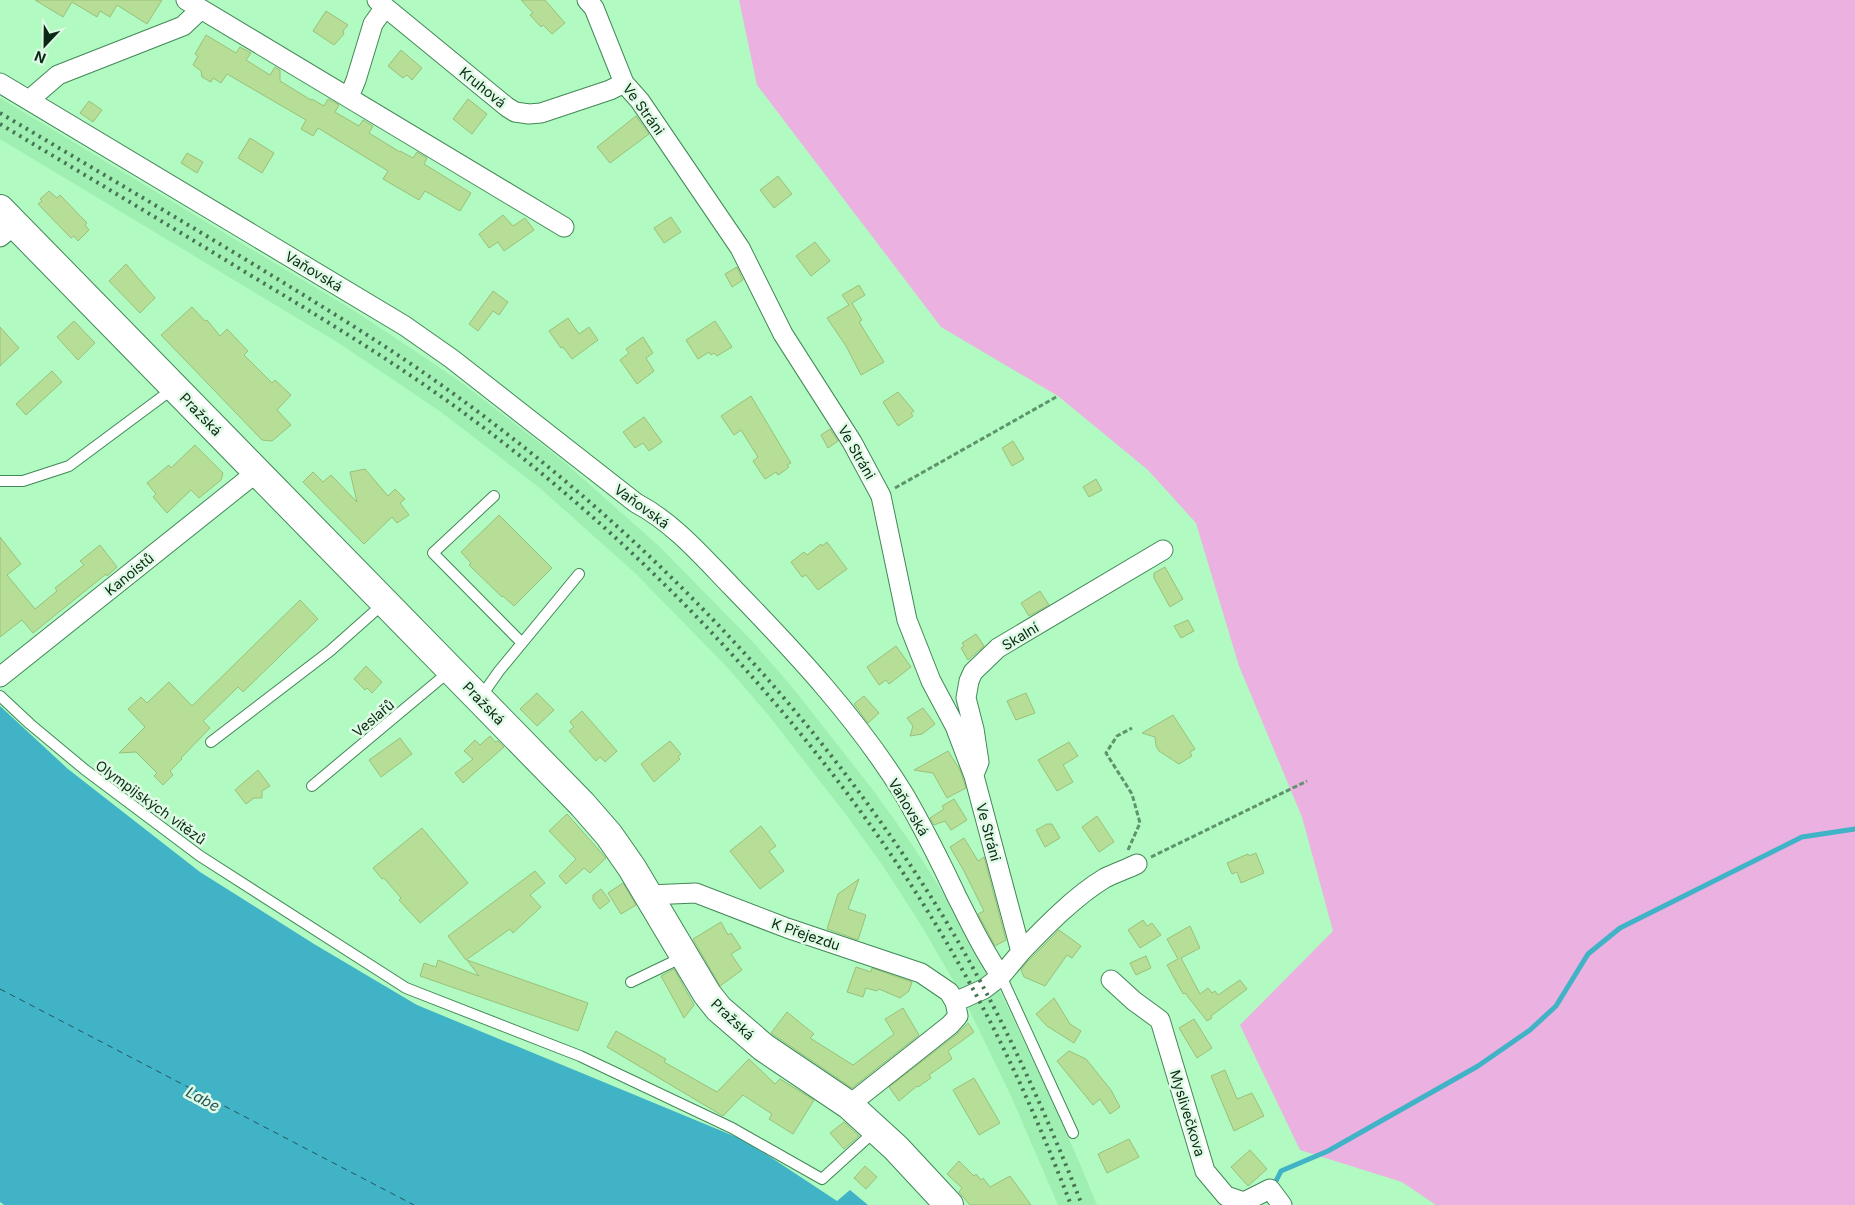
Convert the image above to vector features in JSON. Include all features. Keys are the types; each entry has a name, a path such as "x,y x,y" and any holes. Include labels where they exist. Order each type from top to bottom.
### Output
{"main road":[{"name":"Pražská","path":"5,223 175,388 576,798 609,835 648,895 707,994 719,1009 763,1047 850,1105 896,1148 949,1205"}],"street":[{"name":"Ve Stráni","path":"587,0 594,8 624,83 640,101 740,248 783,334 852,442 882,496 907,620 932,681 955,726 974,776 1021,952"},
{"path":"28,100 58,75 183,26 193,4 564,227"},
{"name":"Kruhová","path":"349,97 381,4 484,89 515,112 529,114 541,112 610,90 624,83"},
{"name":"Vaňovská","path":"0,83 405,326 452,359 636,503 654,512 684,536 795,654 867,740 904,796 937,854 987,956 1001,976"},
{"name":"Kanoistů","path":"0,677 258,472"},
{"name":"Skalní","path":"974,776 979,762 974,729 966,698 969,681 973,672 998,648 1163,550"},
{"path":"850,1105 950,1025 958,1016 955,1002 984,989 1001,976 1045,927 1077,899 1105,879 1137,864"},
{"name":"K Přejezdu","path":"648,895 696,893 788,928 922,974 948,992 955,1002"},
{"name":"Myslivečkova","path":"1111,980 1134,1001 1160,1020 1205,1171 1226,1196 1244,1202 1270,1189 1282,1205"}],"lane":[{"path":"0,481 22,482 70,466 175,388"},
{"path":"494,496 433,553 522,643"},
{"path":"479,698 578,574"},
{"path":"210,742 330,651 385,602"},
{"name":"Veslařů","path":"312,786 452,670"},
{"name":"Olympijských vítězů","path":"0,696 84,770 200,856 406,988 580,1056 732,1128 822,1179 876,1130"},
{"path":"630,982 683,956"},
{"name":"Vaňovská","path":"1001,976 1073,1133"}],"path":[{"path":"882,496 1058,396"},
{"path":"1132,728 1117,736 1106,753 1132,794 1140,823 1128,850 1137,864 1307,781"}],"shaded area":[{"path":"739,0 1855,0 1855,1205 1436,1205 1402,1182 1300,1150 1240,1025 1333,931 1302,817 1239,666 1196,523 1148,470 1058,396 941,327 757,85"},
{"path":"0,98 356,312 424,357 462,383 563,461 660,547 754,643 797,693 876,794 913,846 952,907 996,983 1043,1081 1097,1205 1058,1205 1011,1096 964,999 921,925 883,866 847,816 769,716 727,667 635,573 540,488 441,412 337,342 0,139"}],"water":[{"name":"Labe","path":"0,706 68,769 200,872 314,944 417,1005 746,1141 837,1201 850,1190 868,1205 4,1205 0,1202"}],"building":[{"path":"35,0 162,0 147,24 117,5 110,17 100,11 97,17 72,2 63,17"},
{"path":"521,0 545,0 565,23 552,34 543,25 541,27 530,15 533,13"},
{"path":"326,11 348,25 343,31 344,34 334,45 313,31"},
{"path":"206,35 236,53 240,47 251,53 246,60 270,75 275,67 280,70 280,81 311,100 324,106 328,99 339,105 335,112 359,126 363,120 373,126 369,133 400,152 413,158 417,152 427,158 424,164 471,193 460,211 425,191 419,200 383,179 388,171 318,128 313,136 301,129 306,120 227,74 221,83 213,78 211,82 202,77 201,71 193,65 198,56 195,54"},
{"path":"401,50 422,68 412,80 407,75 403,78 388,66"},
{"path":"468,99 487,114 472,134 453,119"},
{"path":"89,101 102,110 93,122 80,113"},
{"path":"636,116 649,134 610,163 597,147"},
{"path":"250,138 274,153 262,173 238,158"},
{"path":"187,153 203,162 197,173 181,163"},
{"path":"778,176 792,194 774,208 760,190"},
{"path":"49,191 57,198 60,195 87,223 85,225 89,230 78,241 74,236 71,238 38,204 42,201 40,199"},
{"path":"503,215 513,226 525,218 534,230 504,251 498,242 489,248 479,234"},
{"path":"671,217 681,232 664,243 654,228"},
{"path":"815,242 830,261 811,276 796,256"},
{"path":"126,264 155,298 140,313 109,281"},
{"path":"737,267 743,280 732,287 725,274"},
{"path":"859,285 865,295 852,303 862,320 859,322 884,362 861,375 846,346 827,318 849,305 842,295"},
{"path":"493,291 508,302 499,315 493,311 478,331 469,324"},
{"path":"192,307 205,321 207,320 220,336 227,329 248,351 244,355 272,383 275,380 291,395 277,410 291,425 272,441 262,440 161,335"},
{"path":"568,318 579,334 589,327 598,340 572,359 563,347 561,348 549,331"},
{"path":"74,321 95,343 78,360 57,337"},
{"path":"715,321 732,347 717,356 714,353 711,355 709,352 698,359 686,340"},
{"path":"0,327 19,348 0,366"},
{"path":"643,337 653,353 646,358 654,371 637,384 620,360 629,353 626,349"},
{"path":"52,371 62,382 26,415 16,404"},
{"path":"898,392 914,411 911,413 913,416 898,426 883,402"},
{"path":"751,396 791,463 787,465 789,467 778,475 776,472 765,479 753,461 758,457 741,430 734,435 721,416"},
{"path":"644,417 662,442 649,451 643,443 635,448 623,432"},
{"path":"830,429 838,441 828,448 821,435"},
{"path":"1013,441 1024,459 1012,466 1002,448"},
{"path":"195,445 223,473 221,480 199,498 191,490 167,513 153,497 156,494 147,483 169,465 171,468"},
{"path":"365,469 388,496 395,489 405,499 400,503 409,515 397,523 392,517 364,544 303,482 313,472 323,482 331,475 357,502 350,472"},
{"path":"1096,479 1102,490 1089,497 1083,487"},
{"path":"499,515 552,568 514,606 469,565 471,563 461,552"},
{"path":"0,537 21,564 7,575 35,609 57,591 55,588 84,565 80,561 100,545 117,567 33,633 22,620 0,637"},
{"path":"827,542 847,569 818,590 806,575 802,577 791,562 804,552 807,555 821,544 822,546"},
{"path":"1165,567 1183,599 1170,607 1154,578 1154,573"},
{"path":"1040,591 1049,605 1029,616 1021,603"},
{"path":"300,600 318,619 243,692 238,687 203,721 210,728 170,771 173,775 163,785 154,776 157,773 136,752 119,753 145,727 128,709 141,697 147,703 169,682 192,706"},
{"path":"1188,620 1194,631 1181,638 1174,626"},
{"path":"976,634 984,646 968,660 961,648 964,646 962,643"},
{"path":"896,646 911,667 889,684 886,680 879,685 867,667"},
{"path":"366,666 382,682 372,693 367,688 365,690 354,679"},
{"path":"537,693 554,710 537,726 520,709"},
{"path":"1026,693 1035,713 1016,720 1007,701"},
{"path":"864,696 879,713 868,723 854,704"},
{"path":"923,708 935,724 922,734 910,736 913,726 907,718"},
{"path":"582,711 617,751 605,762 600,757 596,761 569,731 574,727 570,722"},
{"path":"1173,715 1195,749 1190,752 1192,756 1179,764 1159,751 1156,746 1155,737 1142,733"},
{"path":"490,736 495,742 498,741 504,747 463,783 455,773 473,759 464,751 475,740 480,745"},
{"path":"400,738 412,754 381,777 369,760"},
{"path":"670,741 681,754 678,757 680,759 654,782 641,764"},
{"path":"1069,742 1078,756 1063,765 1073,782 1057,791 1038,760"},
{"path":"948,751 960,770 966,788 947,798 933,773 914,770"},
{"path":"258,770 270,786 262,791 262,798 254,798 246,804 235,790"},
{"path":"954,799 967,820 951,830 945,821 934,825 930,818 944,809 942,806"},
{"path":"567,814 606,858 590,873 584,868 566,884 559,876 576,859 549,831"},
{"path":"1097,816 1114,842 1099,852 1082,827"},
{"path":"1047,824 1052,824 1060,838 1045,847 1036,830"},
{"path":"761,826 776,846 769,851 784,871 760,889 730,851"},
{"path":"422,828 468,883 420,923 399,900 401,898 384,878 382,879 373,868"},
{"path":"964,838 978,861 984,857 1006,940 995,946 978,914 984,911 950,847"},
{"path":"1256,853 1264,873 1241,883 1237,872 1232,874 1227,863 1248,854 1249,856"},
{"path":"535,871 545,883 530,895 541,907 513,933 510,929 466,960 448,936"},
{"path":"859,879 848,909 866,915 858,940 827,929 838,894"},
{"path":"623,883 636,905 621,914 608,893"},
{"path":"601,889 610,901 600,909 593,900 593,895"},
{"path":"1143,920 1147,926 1152,923 1161,935 1140,948 1128,930"},
{"path":"721,922 728,935 731,933 741,948 731,954 742,970 720,986 693,939"},
{"path":"1190,926 1200,948 1181,958 1200,994 1208,988 1212,993 1215,991 1218,995 1240,980 1247,989 1207,1021 1185,993 1183,994 1167,965 1178,959 1167,939"},
{"path":"1059,930 1081,946 1072,958 1067,955 1045,986 1024,977 1021,970"},
{"path":"1146,956 1151,968 1136,975 1130,963"},
{"path":"438,960 479,976 467,960 588,1003 578,1031 420,976 424,963 436,967"},
{"path":"856,967 871,972 872,968 912,982 909,991 900,998 879,989 877,991 866,988 863,997 847,992"},
{"path":"674,969 694,1005 684,1018 661,976"},
{"path":"1054,998 1070,1024 1081,1031 1074,1043 1047,1026 1036,1014"},
{"path":"903,1008 919,1035 852,1088 771,1033 787,1012 814,1034 810,1038 853,1065 894,1034 885,1019"},
{"path":"1194,1019 1212,1048 1197,1058 1179,1028"},
{"path":"968,1023 974,1032 948,1051 952,1059 929,1075 931,1078 917,1086 899,1101 889,1087 957,1034"},
{"path":"616,1031 666,1059 664,1062 717,1092 749,1059 775,1084 780,1079 814,1100 793,1134 769,1119 772,1114 743,1095 723,1116 607,1047"},
{"path":"1069,1051 1086,1059 1111,1090 1120,1107 1110,1114 1100,1099 1093,1105 1057,1061"},
{"path":"1225,1070 1237,1099 1252,1093 1264,1116 1234,1131 1211,1076"},
{"path":"974,1078 1000,1123 979,1135 953,1090"},
{"path":"844,1122 859,1136 844,1149 830,1133"},
{"path":"1129,1139 1139,1157 1107,1173 1098,1154"},
{"path":"1250,1150 1267,1169 1248,1186 1231,1167"},
{"path":"959,1161 974,1176 976,1174 981,1180 983,1178 990,1187 1010,1176 1031,1205 970,1205 959,1192 962,1188 947,1174"},
{"path":"865,1166 877,1177 866,1189 854,1178"}],"waterway":[{"path":"1275,1183 1281,1171 1328,1151 1478,1066 1530,1030 1556,1006 1588,954 1620,928 1802,837 1855,829"}],"ferry route":[{"path":"0,989 414,1205"}],"railway":[{"path":"0,113 307,297 428,375 523,446 592,504 722,628 782,695 839,765 892,838 941,913 981,983 1018,1056 1082,1205"},
{"path":"0,124 328,322 423,384 521,457 594,518 665,585 732,655 796,729 856,805 910,884 959,964 991,1022 1033,1113 1071,1205"}]}
